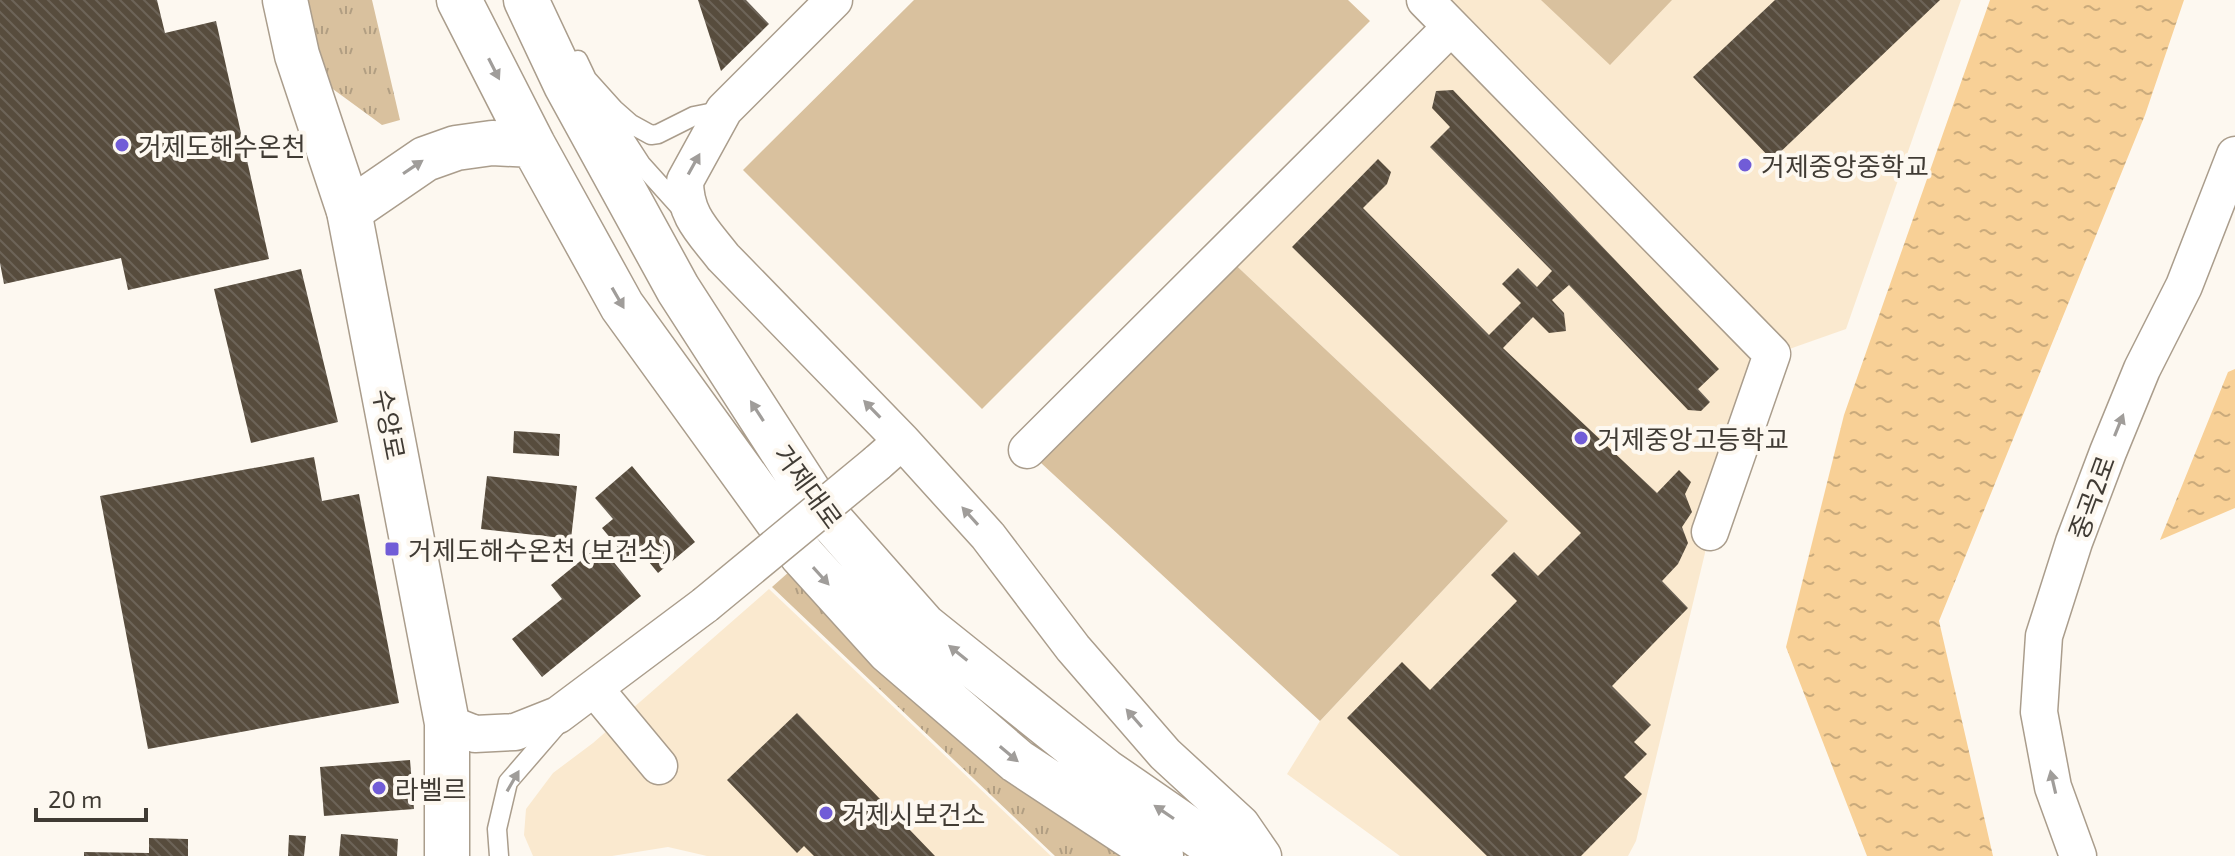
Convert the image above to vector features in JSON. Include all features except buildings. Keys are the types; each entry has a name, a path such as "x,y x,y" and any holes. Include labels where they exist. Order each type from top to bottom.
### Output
{"main road":[{"name":"수양로","path":"285,0 297,55 349,211 447,723 447,856"},
{"name":"거제대로","path":"459,0 533,145 622,306 802,555 889,651 1017,761 1161,856"},
{"name":"거제대로","path":"526,0 566,85 678,289 818,506 924,626 1105,771 1228,856"},
{"path":"349,211 425,159 456,148 492,143 533,145"}],"street":[{"path":"834,0 724,110 685,181 687,202 696,224 890,452 988,536 1083,660 1165,754 1241,824 1263,856"},
{"path":"1425,0 1772,354 1710,532"},
{"path":"1027,450 1451,27"},
{"name":"중곡2로","path":"2078,856 2053,787 2039,712 2044,636 2074,542 2108,452 2142,369 2184,286 2235,155"},
{"path":"447,723 475,734 515,732 558,715 705,605 890,452"},
{"path":"587,694 659,766"}],"lane":[{"path":"568,39 587,79 641,164 696,224"},
{"path":"587,79 623,117 651,135 694,116 724,110"},
{"path":"499,856 497,829 508,782 587,694"}],"shaded area":[{"name":"거제중앙고등학교","path":"1425,0 1961,0 1846,329 1772,355 1710,532 1636,841 1628,856 1400,856 1287,774 1320,721 1508,521 1224,254 1451,27"},
{"path":"769,589 1051,856 707,856 668,847 612,856 533,856 524,835 526,809 553,773 593,743"}],"green space":[{"path":"307,0 372,0 400,120 382,125 326,84"},
{"path":"914,0 1348,0 1370,21 982,409 743,170"},
{"path":"1541,0 1672,0 1610,65"},
{"path":"1224,254 1508,521 1320,721 1027,450"},
{"path":"799,563 1148,856 1055,856 772,587"}],"water":[{"path":"1990,0 2184,0 2145,115 1939,621 1993,856 1867,856 1786,647 1844,415"},
{"path":"2235,369 2235,508 2160,540 2228,372"}],"place":[{"name":"거제도해수온천","path":"122,145"},
{"name":"거제중앙중학교","path":"1745,165"},
{"name":"거제중앙고등학교","path":"1581,438"},
{"name":"거제도해수온천 (보건소)","path":"392,549"},
{"name":"라벨르","path":"379,788"},
{"name":"거제시보건소","path":"826,813"}]}
